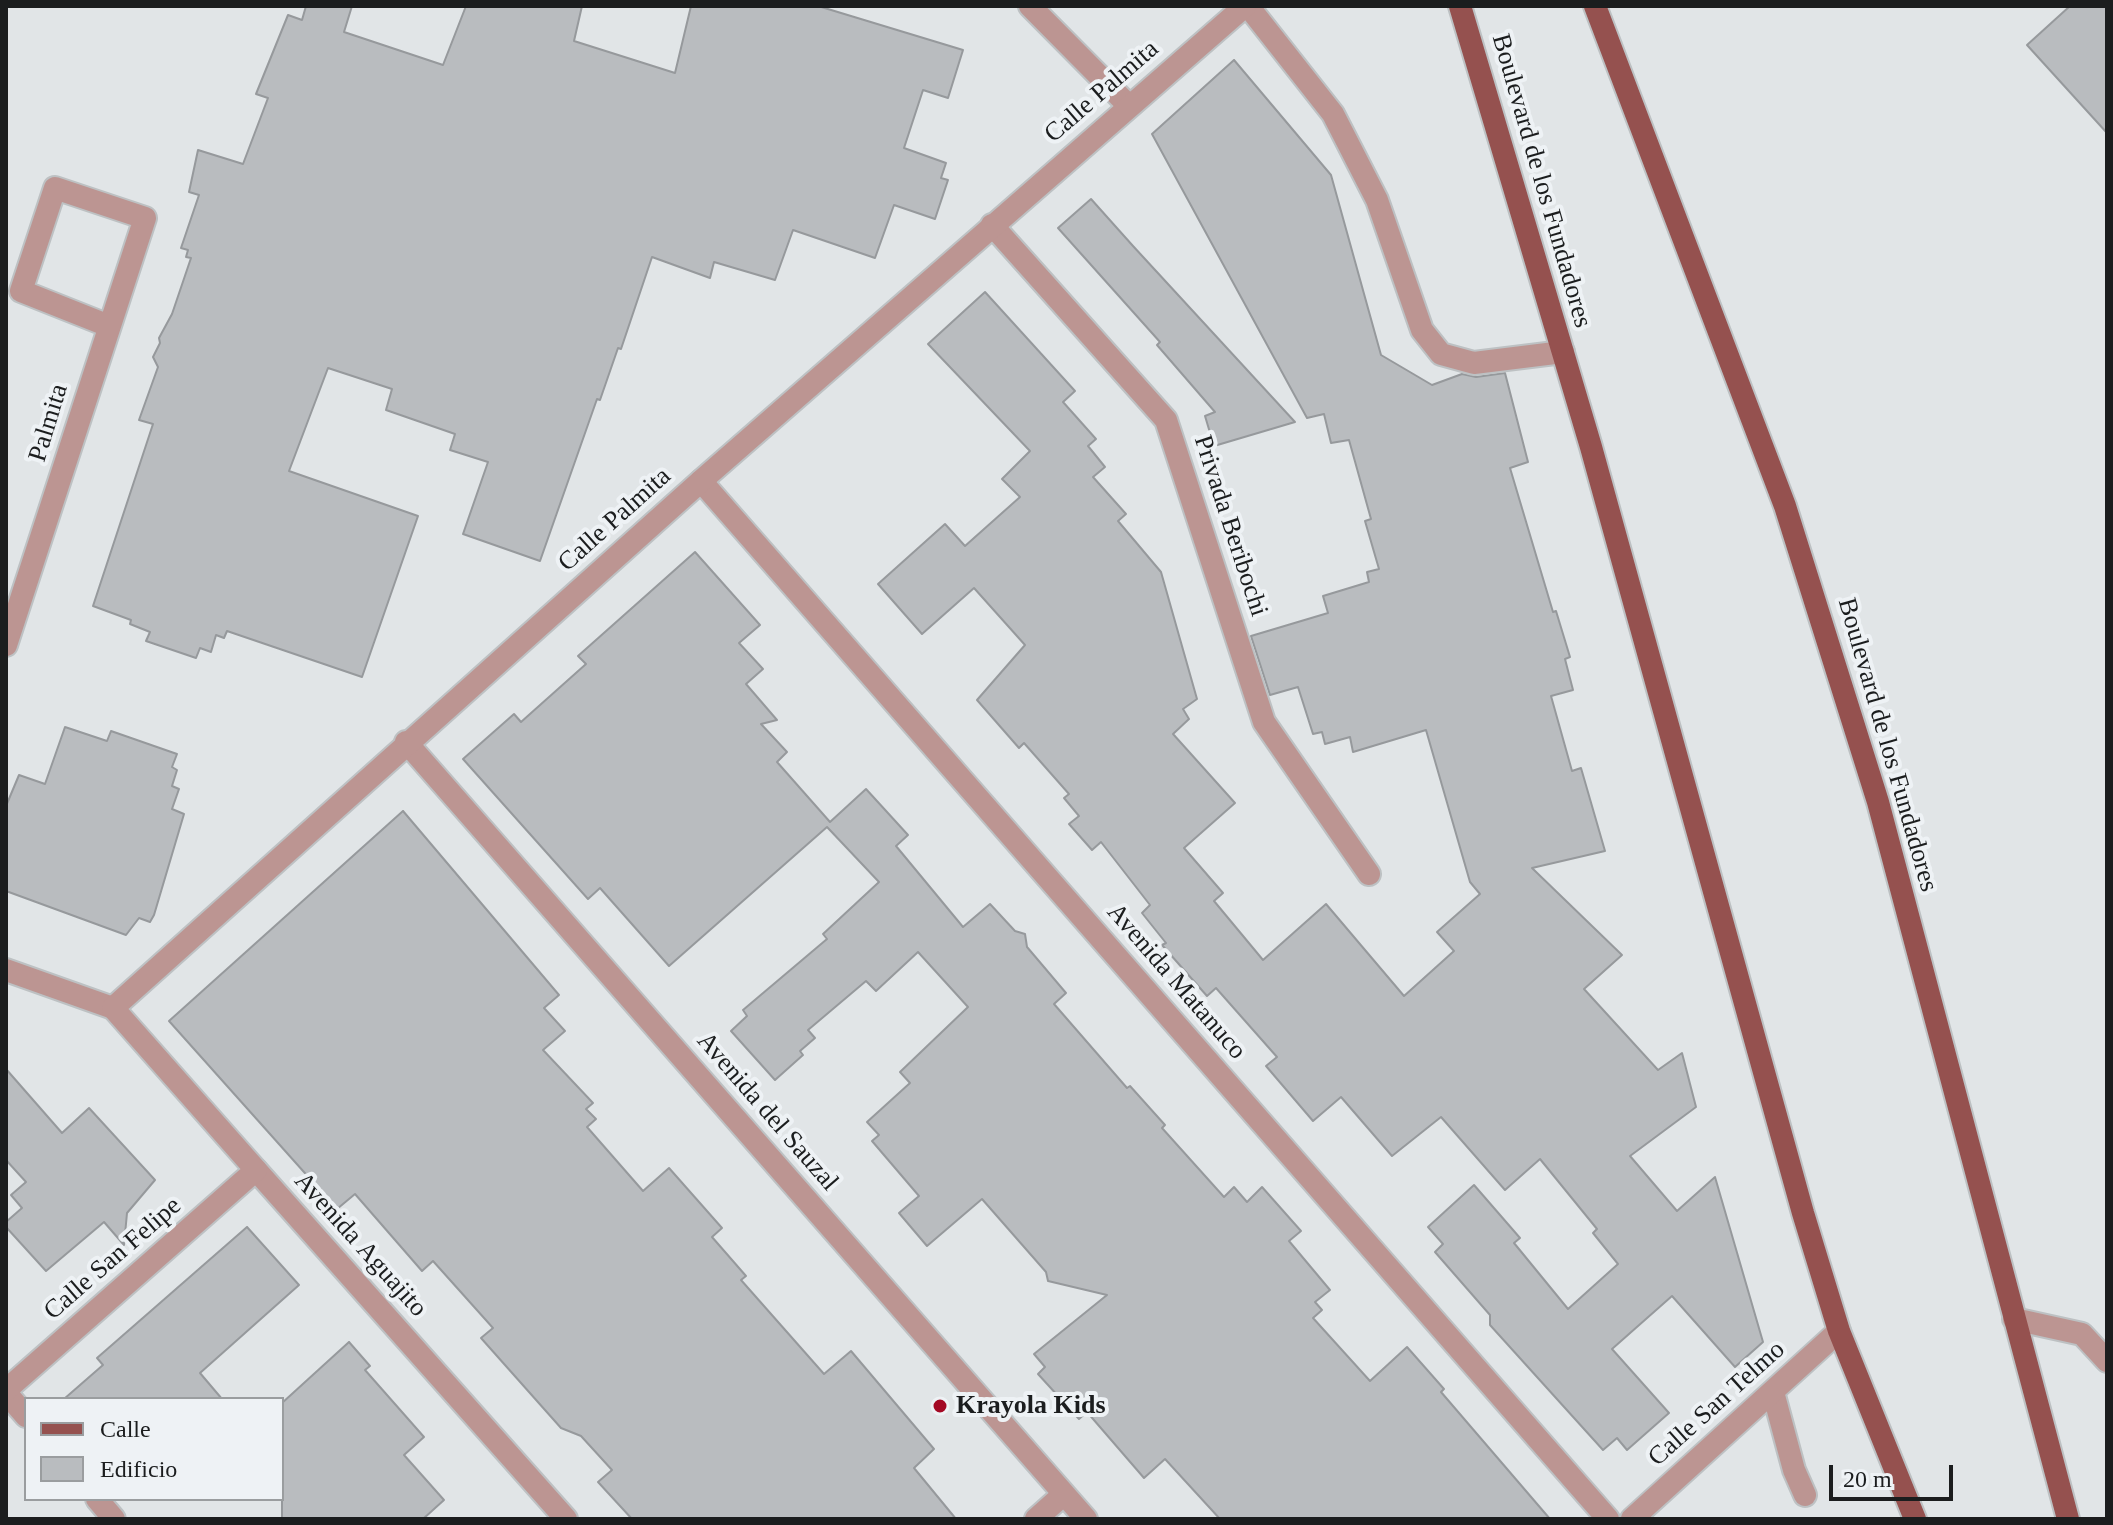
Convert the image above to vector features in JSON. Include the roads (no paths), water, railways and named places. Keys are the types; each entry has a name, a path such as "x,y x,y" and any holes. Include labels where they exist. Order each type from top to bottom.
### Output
{"main road":[{"name":"Boulevard de los Fundadores","path":"1460,6 1563,352 1803,1213 1839,1331 1915,1519"},
{"name":"Boulevard de los Fundadores","path":"1595,6 1785,506 1878,802 2068,1519"}],"street":[{"path":"1030,6 1129,106"},
{"path":"1247,6 1333,114 1377,200 1422,330 1441,354 1474,363 1563,352"},
{"name":"Calle Palmita","path":"113,1008 406,742 701,481 1247,6"},
{"name":"Palmita","path":"6,645 145,218 55,188 21,291 109,326"},
{"name":"Privada Beribochi","path":"992,225 1166,420 1264,722 1369,874"},
{"name":"Avenida Matanuco","path":"701,481 1608,1519"},
{"name":"Avenida del Sauzal","path":"406,742 1086,1519"},
{"path":"6,970 113,1008"},
{"name":"Avenida Aguajito","path":"113,1008 566,1519"},
{"name":"Calle San Felipe","path":"6,1392 256,1170"},
{"path":"2014,1319 2082,1334 2107,1361"},
{"name":"Calle San Telmo","path":"1632,1519 1839,1331"},
{"path":"6,1392 24,1414"},
{"path":"1773,1392 1794,1470 1805,1495"},
{"path":"1036,1519 1064,1494"},
{"path":"99,1501 114,1519"}],"place":[{"name":"Krayola Kids","path":"940,1406"}]}
